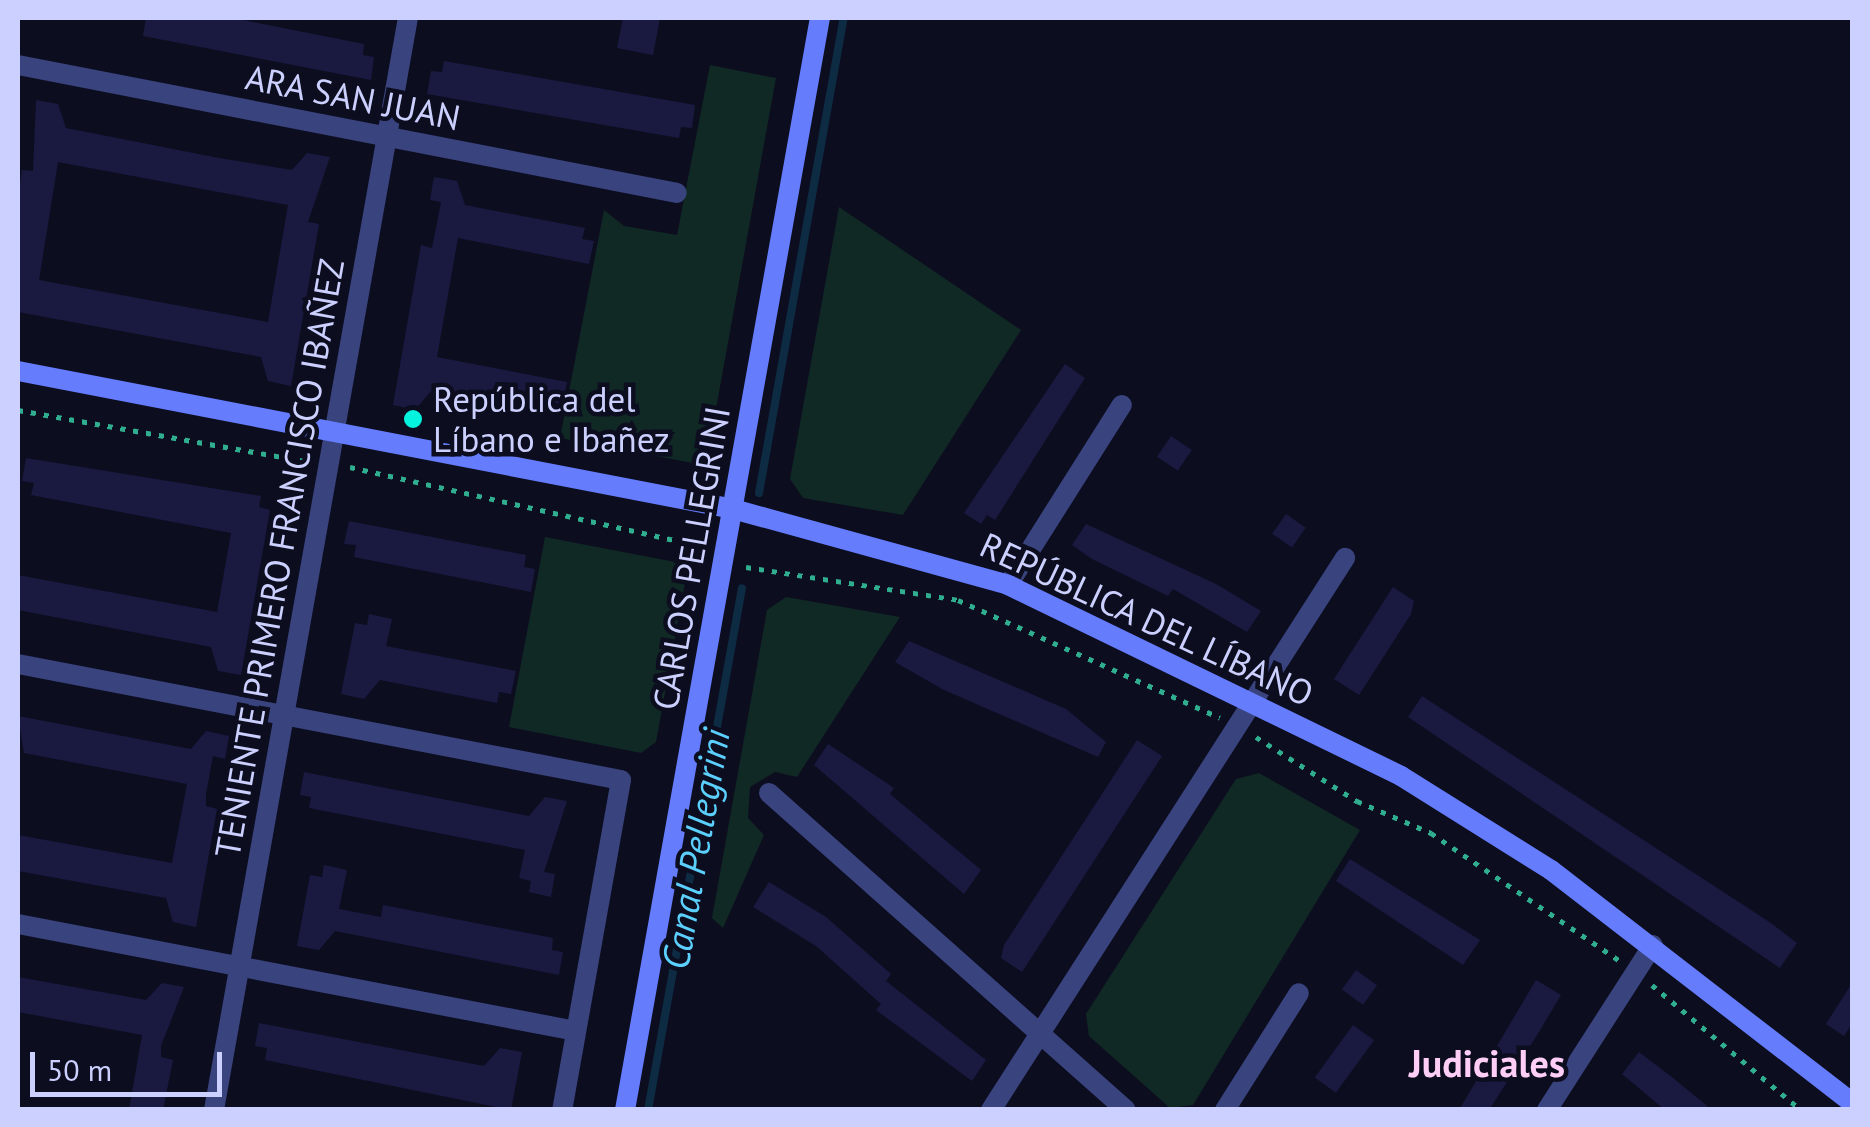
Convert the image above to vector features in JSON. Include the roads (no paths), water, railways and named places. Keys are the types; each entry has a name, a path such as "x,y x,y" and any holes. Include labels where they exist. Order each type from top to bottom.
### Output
{"street":[{"name":"TENIENTE PRIMERO FRANCISCO IBAÑEZ","path":"214,1110 408,18"},
{"name":"CARLOS PELLEGRINI","path":"624,1110 820,18"},
{"name":"ARA SAN JUAN","path":"18,65 676,192"},
{"name":"REPÚBLICA DEL LÍBANO","path":"18,371 733,509 1008,585 1255,699 1401,776 1653,945 1852,1103"},
{"path":"1008,585 1122,405"},
{"path":"991,1110 1345,558"},
{"path":"18,664 622,780 562,1110"},
{"path":"769,793 1126,1110"},
{"path":"18,924 576,1031"},
{"path":"1546,1110 1653,945"},
{"path":"1225,1110 1299,993"}],"waterway":[{"name":"Canal Pellegrini","path":"759,493 844,18"},
{"name":"Canal Pellegrini","path":"648,1110 742,588"}],"place":[{"name":"República del Líbano e Ibañez","path":"413,419"}],"district":[{"name":"Judiciales","path":"1487,1063"}]}
